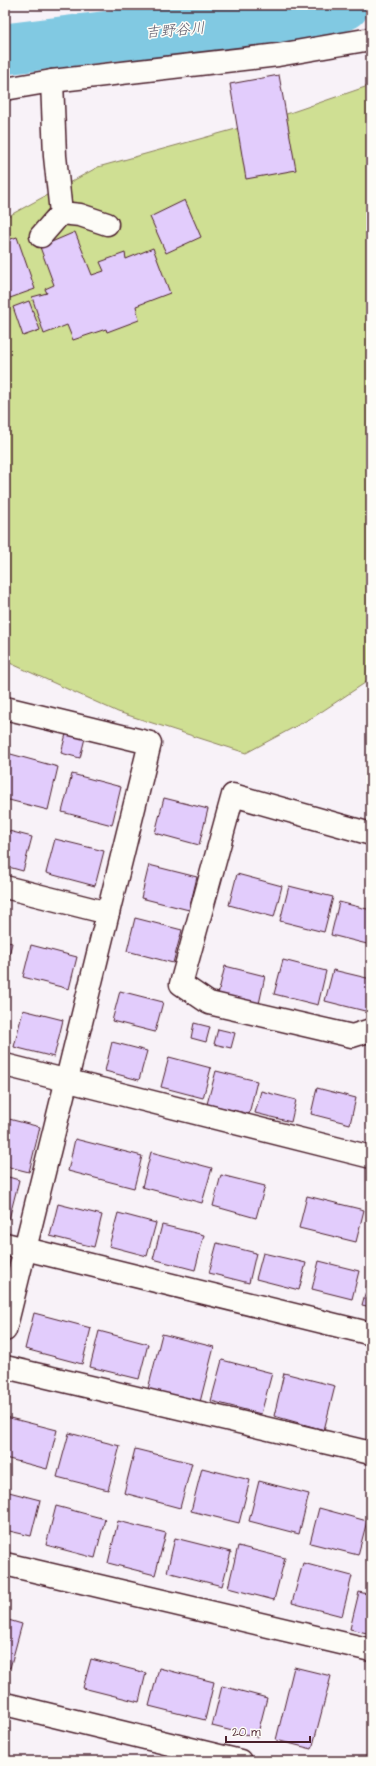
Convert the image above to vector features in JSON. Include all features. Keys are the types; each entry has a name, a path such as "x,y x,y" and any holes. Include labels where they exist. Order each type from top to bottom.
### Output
{"street":[{"path":"5,89 52,81 278,55 371,39"},
{"path":"41,236 61,213 52,81"},
{"path":"61,213 80,215 107,224"},
{"path":"5,708 150,743 66,1081 15,1246 5,1330"},
{"path":"371,834 233,795 181,984 209,1003 352,1036 371,1030"},
{"path":"5,887 108,913"},
{"path":"5,1065 371,1157"},
{"path":"15,1246 361,1331 371,1332"},
{"path":"5,1367 371,1453"},
{"path":"5,1564 371,1650"},
{"path":"5,1704 240,1761"}],"green space":[{"path":"371,85 371,679 315,716 246,753 118,712 5,662 5,218 98,167 272,119"}],"building":[{"path":"279,75 296,170 246,179 230,84"},
{"path":"185,200 201,237 166,253 150,217"},
{"path":"75,232 92,275 104,271 100,262 125,253 126,259 153,248 170,293 136,306 139,320 107,332 106,329 73,340 67,325 44,334 32,297 47,293 45,289 54,285 40,247"},
{"path":"17,237 35,289 10,298 5,283 5,241"},
{"path":"29,301 40,330 23,336 13,307"},
{"path":"66,734 85,738 80,758 61,753"},
{"path":"7,753 58,767 48,810 5,799 5,760"},
{"path":"72,774 121,787 112,825 62,812"},
{"path":"164,798 208,809 199,845 155,833"},
{"path":"5,830 32,837 23,871 5,866"},
{"path":"55,839 104,851 95,886 46,873"},
{"path":"149,865 197,877 189,910 141,898"},
{"path":"237,874 282,886 274,917 229,905"},
{"path":"289,886 333,897 324,932 280,921"},
{"path":"339,902 371,910 371,945 331,935"},
{"path":"135,918 182,930 173,963 127,951"},
{"path":"5,941 12,943 5,971"},
{"path":"31,945 77,957 69,989 23,977"},
{"path":"283,960 326,971 318,1005 274,994"},
{"path":"225,966 265,976 259,1004 218,994"},
{"path":"333,970 371,979 371,1002 369,1012 325,1001"},
{"path":"120,991 163,1002 155,1032 112,1021"},
{"path":"23,1010 63,1020 54,1057 14,1047"},
{"path":"194,1023 210,1027 206,1042 191,1038"},
{"path":"218,1029 235,1033 231,1048 214,1044"},
{"path":"112,1042 147,1051 139,1080 105,1071"},
{"path":"169,1057 211,1068 203,1098 161,1087"},
{"path":"216,1071 257,1081 249,1114 207,1104"},
{"path":"317,1088 356,1098 350,1124 311,1114"},
{"path":"261,1091 296,1100 291,1122 255,1113"},
{"path":"5,1118 40,1127 29,1172 5,1166"},
{"path":"75,1139 142,1156 134,1188 68,1171"},
{"path":"151,1152 212,1168 202,1203 142,1187"},
{"path":"221,1175 265,1186 256,1218 213,1206"},
{"path":"5,1176 19,1180 9,1219 5,1217"},
{"path":"307,1196 364,1210 356,1242 299,1228"},
{"path":"58,1204 102,1215 94,1247 50,1236"},
{"path":"118,1213 156,1223 147,1256 109,1246"},
{"path":"162,1225 204,1235 195,1270 153,1259"},
{"path":"217,1243 256,1253 249,1283 209,1273"},
{"path":"263,1253 306,1263 299,1290 256,1279"},
{"path":"319,1261 359,1271 352,1299 312,1289"},
{"path":"371,1275 371,1307 362,1305"},
{"path":"34,1313 91,1328 82,1364 25,1349"},
{"path":"99,1331 148,1344 139,1379 90,1367"},
{"path":"162,1334 214,1347 200,1402 148,1389"},
{"path":"222,1360 272,1373 261,1414 211,1401"},
{"path":"284,1373 335,1386 324,1430 274,1416"},
{"path":"6,1417 57,1430 47,1469 5,1458"},
{"path":"69,1433 120,1446 108,1490 57,1477"},
{"path":"135,1449 192,1463 180,1508 124,1493"},
{"path":"202,1468 250,1480 239,1523 191,1511"},
{"path":"259,1481 309,1494 299,1534 249,1521"},
{"path":"5,1491 40,1500 31,1536 5,1530"},
{"path":"56,1506 105,1519 95,1558 46,1545"},
{"path":"319,1508 367,1521 358,1555 310,1543"},
{"path":"118,1521 166,1533 155,1575 108,1563"},
{"path":"175,1538 231,1552 222,1586 167,1572"},
{"path":"238,1546 285,1558 274,1600 228,1588"},
{"path":"303,1563 352,1576 342,1616 292,1603"},
{"path":"359,1592 371,1595 371,1634 350,1629"},
{"path":"5,1619 22,1624 10,1668 5,1667"},
{"path":"91,1659 146,1673 139,1702 83,1688"},
{"path":"294,1667 331,1676 312,1749 276,1740"},
{"path":"159,1668 214,1682 205,1720 149,1706"},
{"path":"222,1686 267,1698 257,1737 212,1726"}],"waterway":[{"name":"吉野谷川","path":"5,49 118,35 302,19 344,5"}]}
